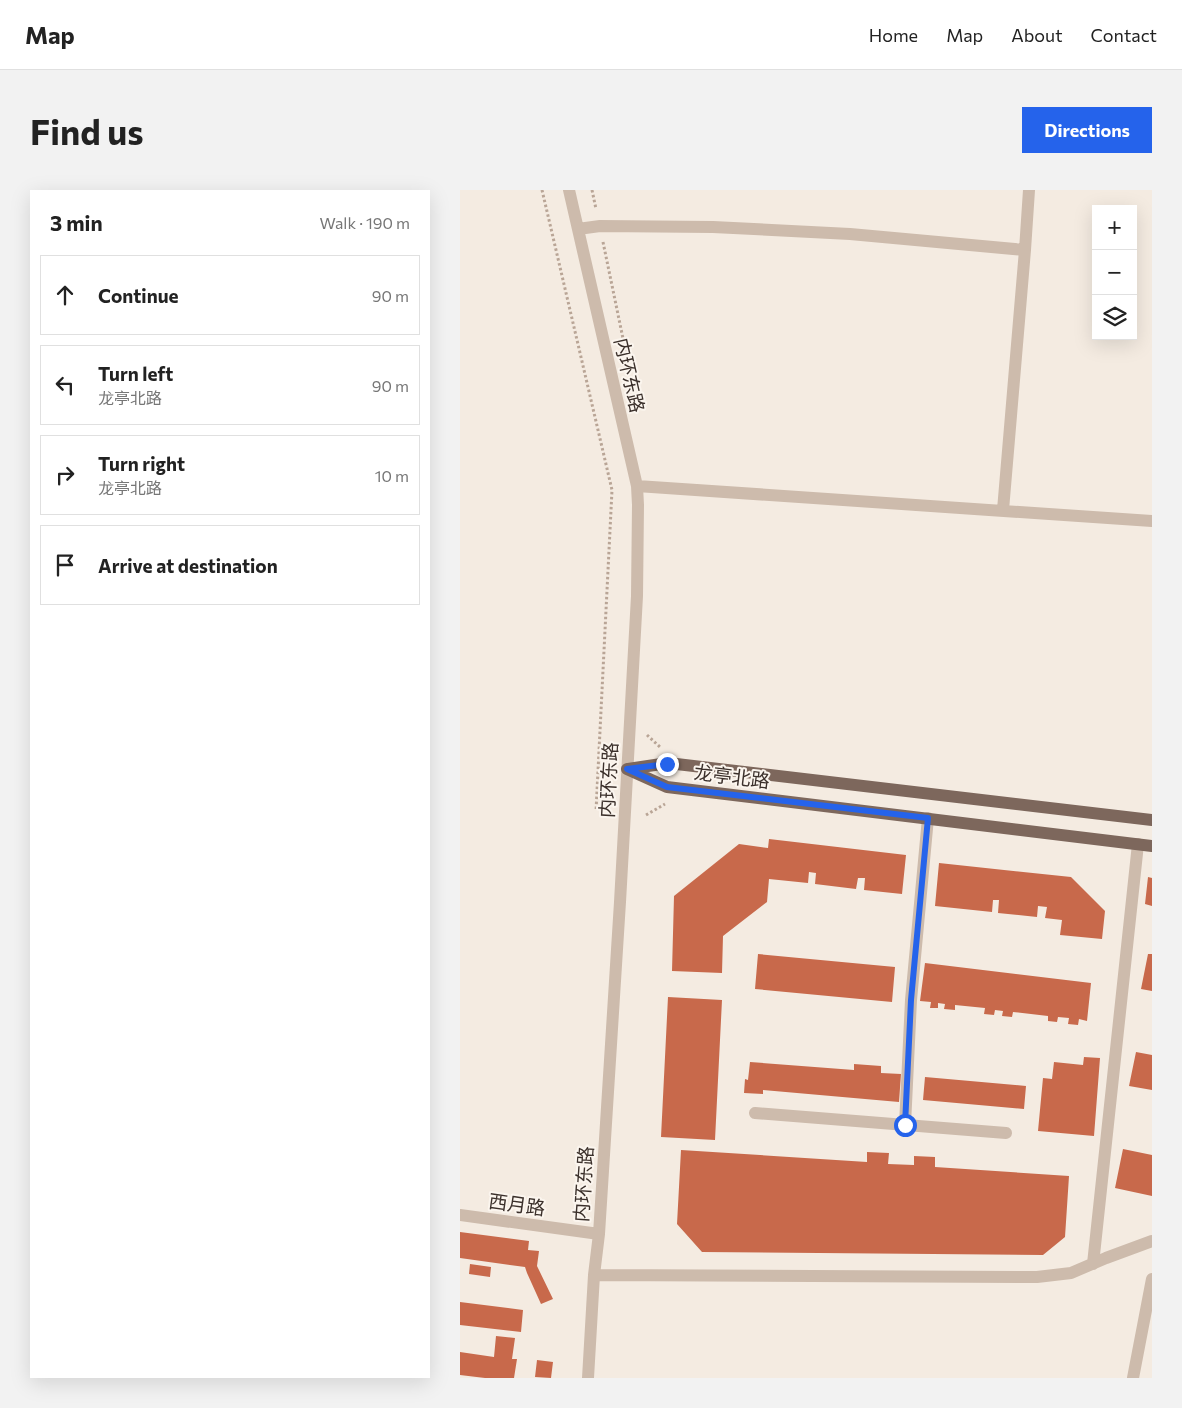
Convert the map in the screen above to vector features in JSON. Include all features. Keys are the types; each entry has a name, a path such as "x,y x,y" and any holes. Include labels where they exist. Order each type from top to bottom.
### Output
{"main road":[{"name":"龙亭北路","path":"627,769 668,763 1152,820"},
{"name":"龙亭北路","path":"627,769 667,787 1152,846"}],"street":[{"name":"内环东路","path":"569,190 636,486 638,505 637,596 620,902 588,1378"},
{"path":"1002,510 1025,250 1028,190"},
{"path":"578,229 600,226 713,227 850,234 1025,250"},
{"path":"636,486 1152,521"},
{"path":"905,1125 911,1000 928,818"},
{"path":"1093,1264 1138,844"},
{"path":"755,1113 1006,1133"},
{"name":"西月路","path":"460,1215 599,1234"},
{"path":"594,1276 1037,1277 1071,1273 1152,1241"},
{"path":"1133,1378 1152,1279"}],"path":[{"path":"542,190 612,490 596,811"},
{"path":"592,190 627,358"},
{"path":"647,727 647,736 661,748"}],"building":[{"path":"769,839 906,855 902,894 864,890 865,878 858,878 856,889 815,884 816,873 809,872 808,883 769,879 767,902 723,936 722,973 672,971 674,896 739,844 768,848"},
{"path":"939,863 1071,877 1105,911 1102,939 1060,935 1062,920 1045,918 1047,907 1038,906 1037,917 998,913 999,900 993,900 992,912 935,906"},
{"path":"1148,877 1152,878 1152,906 1145,904"},
{"path":"758,954 895,967 892,1002 755,989"},
{"path":"1148,954 1152,954 1152,991 1141,989"},
{"path":"925,963 1091,983 1087,1021 1079,1019 1078,1025 1068,1024 1069,1018 1058,1017 1057,1022 1048,1021 1048,1016 1013,1012 1012,1017 1002,1016 1003,1011 995,1010 994,1015 984,1014 985,1008 955,1005 955,1010 944,1009 945,1004 938,1003 938,1008 930,1008 931,1002 920,1001"},
{"path":"668,997 722,1000 715,1140 661,1137"},
{"path":"1136,1052 1152,1055 1152,1090 1129,1086"},
{"path":"1084,1057 1100,1058 1094,1136 1038,1131 1043,1078 1052,1079 1054,1062 1083,1065"},
{"path":"750,1062 854,1070 854,1064 881,1066 881,1073 901,1074 899,1102 763,1090 763,1094 744,1093 745,1079 748,1080"},
{"path":"925,1077 1026,1086 1024,1109 923,1100"},
{"path":"1123,1149 1152,1155 1152,1196 1115,1188"},
{"path":"681,1150 867,1162 867,1152 889,1153 888,1164 914,1165 914,1156 935,1157 935,1167 1069,1176 1065,1237 1043,1255 702,1252 677,1224"},
{"path":"460,1232 529,1241 528,1250 539,1251 537,1266 553,1299 541,1304 525,1267 460,1258"},
{"path":"470,1264 491,1267 490,1277 469,1274"},
{"path":"460,1302 523,1310 521,1332 460,1325"},
{"path":"496,1336 515,1338 512,1359 517,1359 514,1378 485,1378 460,1375 460,1352 494,1357"},
{"path":"537,1360 553,1362 551,1378 535,1377"}],"route":[{"path":"667,764 627,769 667,787 928,818 911,1000 905,1125"}]}
